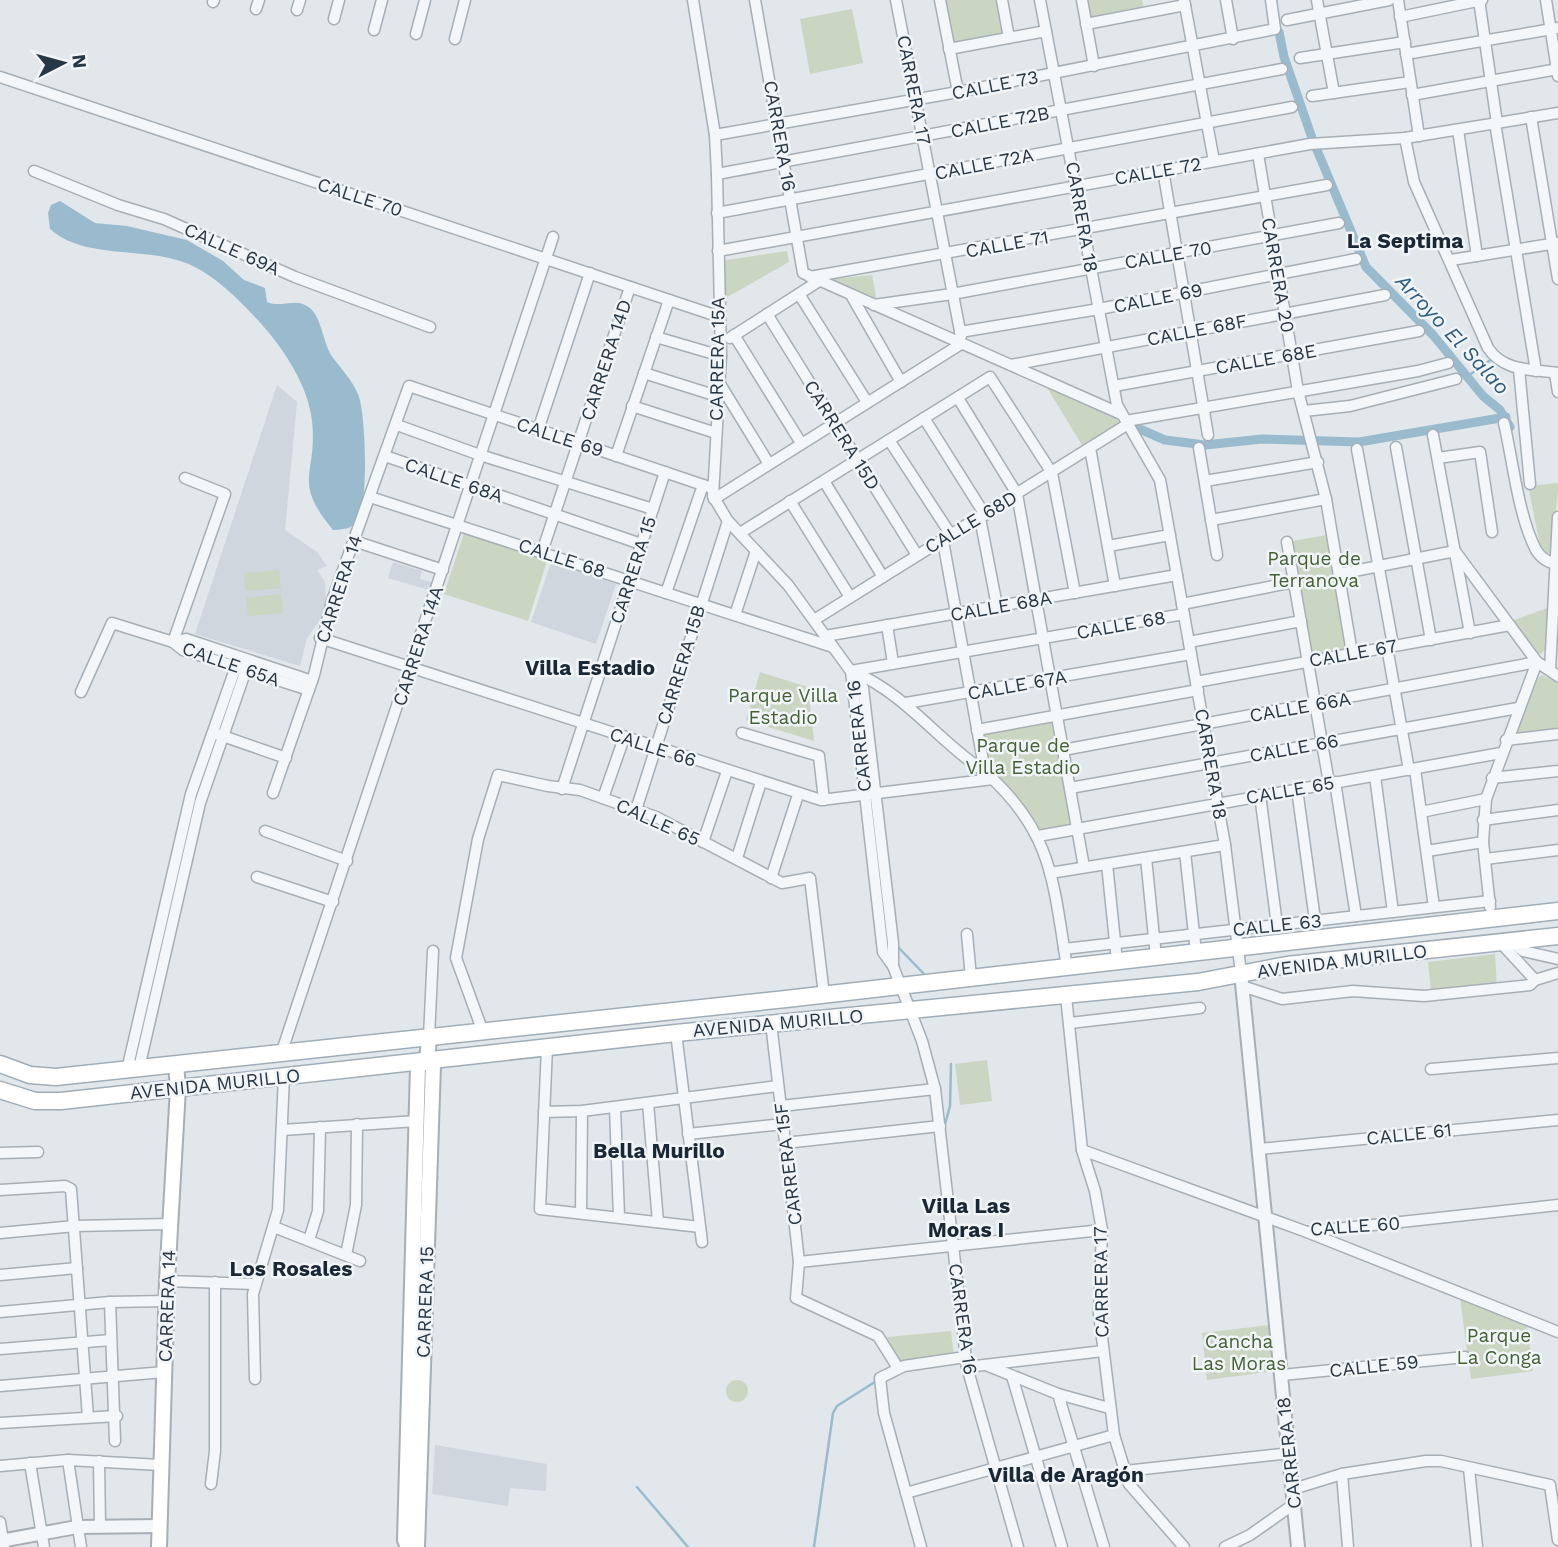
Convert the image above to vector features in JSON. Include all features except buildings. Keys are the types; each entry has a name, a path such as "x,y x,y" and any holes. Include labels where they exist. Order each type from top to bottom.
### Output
{"main road":[{"name":"AVENIDA MURILLO","path":"0,1064 16,1071 48,1077 176,1065 824,995 1557,910"},
{"name":"AVENIDA MURILLO","path":"0,1090 24,1099 46,1102 676,1033 1198,982 1242,980 1506,941 1558,936"},
{"name":"CARRERA 15","path":"427,1061 429,1038"},
{"name":"CARRERA 15","path":"420,1265 418,1066 427,1061"},
{"name":"CARRERA 15","path":"412,1544 420,1265 433,1065 427,1061"},
{"name":"CARRERA 14","path":"159,1547 166,1301 178,1088 176,1065"}],"street":[{"path":"334,19 339,0"},
{"path":"374,30 382,0"},
{"path":"416,34 425,0"},
{"path":"455,39 465,0"},
{"name":"CARRERA 15A","path":"666,593 707,486 716,433 722,356 715,135 693,0"},
{"name":"CARRERA 16","path":"755,0 797,238 811,277"},
{"name":"CARRERA 17","path":"896,0 962,345"},
{"path":"940,0 958,92"},
{"path":"1002,0 1009,38"},
{"name":"CARRERA 18","path":"1040,0 1114,386 1125,420 1160,480 1218,803 1242,980 1298,1547"},
{"path":"1082,0 1094,65"},
{"path":"1144,0 1147,13"},
{"path":"1226,0 1233,39"},
{"name":"CALLE 73","path":"715,135 916,100 1275,29 1272,0"},
{"path":"1317,0 1334,93"},
{"path":"1287,20 1389,0"},
{"path":"1398,0 1419,136"},
{"path":"1401,17 1481,0 1496,123 1536,371"},
{"path":"1412,95 1558,71 1554,29 1546,0"},
{"path":"1086,24 1185,3 1214,161"},
{"path":"1406,54 1554,29"},
{"path":"949,49 1046,31"},
{"path":"1300,58 1405,42"},
{"name":"CALLE 72B","path":"717,174 1282,69"},
{"name":"CALLE 70","path":"0,76 720,317"},
{"path":"1312,96 1410,82"},
{"name":"CALLE 72A","path":"717,213 1292,107"},
{"name":"CALLE 72","path":"718,251 1310,144 1324,146 1405,138 1558,113"},
{"path":"1531,117 1555,243 1558,279"},
{"path":"1458,130 1477,256"},
{"path":"1405,138 1414,182 1488,348 1500,360 1519,369 1557,373 1558,392"},
{"name":"CARRERA 20","path":"1258,154 1298,391 1326,499 1352,653"},
{"path":"1163,170 1208,435"},
{"name":"CALLE 69A","path":"34,172 109,202 164,219 295,277 430,327"},
{"name":"CALLE 71","path":"722,344 799,294 811,277 1327,185"},
{"name":"CALLE 70","path":"872,305 952,294 1339,223"},
{"name":"CARRERA 14A","path":"281,1054 553,237"},
{"path":"1451,260 1555,243"},
{"name":"CALLE 69","path":"960,332 1099,309 1356,259"},
{"path":"538,430 590,273"},
{"path":"811,277 1125,420"},
{"name":"CARRERA 14D","path":"542,552 630,287"},
{"path":"799,294 867,401"},
{"name":"CALLE 68F","path":"1009,365 1385,295"},
{"path":"851,296 901,382"},
{"path":"616,456 669,300"},
{"name":"CARRERA 15D","path":"767,314 917,555"},
{"name":"CALLE 68E","path":"1114,386 1419,331"},
{"path":"734,335 801,443"},
{"path":"656,337 722,356"},
{"path":"714,499 867,401 962,345"},
{"name":"CALLE 68D","path":"814,620 1052,473 1125,420 1448,363"},
{"path":"1519,369 1531,484"},
{"path":"644,373 720,397"},
{"path":"740,533 990,377 1052,473 1075,593"},
{"path":"1304,411 1350,405 1456,379"},
{"path":"720,384 769,464"},
{"name":"CALLE 69","path":"409,386 707,486"},
{"name":"CARRERA 14","path":"273,793 310,686 320,638 409,386"},
{"path":"958,398 1017,494 1084,867"},
{"path":"632,406 716,433"},
{"path":"924,418 982,516 996,606"},
{"path":"1504,423 1528,528 1537,552 1556,564"},
{"path":"397,425 481,455 653,509"},
{"path":"1433,435 1469,633"},
{"path":"889,440 947,538 977,730 989,775"},
{"path":"1396,447 1431,640"},
{"path":"1090,448 1115,586"},
{"path":"1199,448 1217,555"},
{"path":"1357,449 1378,566 1395,690 1422,812 1434,907"},
{"path":"1438,458 1480,452 1492,532"},
{"name":"CALLE 68A","path":"385,456 641,544"},
{"path":"1205,481 1318,462"},
{"name":"CARRERA 15","path":"562,789 665,472"},
{"path":"81,692 111,623 173,642 225,494 185,478"},
{"path":"824,481 883,577"},
{"name":"CARRERA 15A","path":"707,486 729,521 788,585 850,671"},
{"name":"CALLE 68","path":"370,497 833,648"},
{"path":"1211,520 1326,499"},
{"path":"790,501 850,597"},
{"path":"1554,673 1558,520"},
{"name":"CARRERA 15B","path":"636,810 729,521"},
{"path":"1108,546 1170,535"},
{"path":"354,541 443,570"},
{"path":"1287,542 1356,916"},
{"path":"735,615 756,551"},
{"path":"1339,574 1455,551"},
{"path":"1455,551 1537,662 1554,673"},
{"name":"CALLE 68A","path":"825,636 1177,575"},
{"name":"CALLE 68","path":"850,671 1044,638 1294,582"},
{"path":"1189,642 1301,621"},
{"path":"887,625 893,663"},
{"name":"CALLE 67","path":"1197,686 1308,661 1510,625"},
{"name":"CALLE 66","path":"320,638 798,795 824,800 989,775"},
{"name":"CALLE 65A","path":"173,642 183,650 243,664 310,686"},
{"name":"CALLE 67A","path":"906,704 1191,654"},
{"path":"1492,919 1483,842 1486,799 1537,662"},
{"name":"CALLE 66A","path":"1063,750 1537,662"},
{"path":"133,1069 191,794 218,734 243,664"},
{"path":"850,671 878,682 906,704 961,756 989,775 1027,816 1038,836 1050,873 1067,967"},
{"name":"CARRERA 16","path":"850,671 863,688 877,794 894,952 893,966"},
{"name":"CARRERA 16","path":"850,671 883,952 893,966 911,1011 935,1088 966,1362 1018,1547"},
{"name":"CALLE 67A","path":"977,730 1197,686"},
{"name":"CALLE 66","path":"1070,788 1518,708"},
{"path":"742,733 820,757 824,800"},
{"path":"218,734 286,758"},
{"path":"133,1069 218,734"},
{"path":"1506,740 1558,734"},
{"path":"603,798 624,738"},
{"name":"CALLE 65","path":"1038,836 1501,754"},
{"path":"703,842 727,771"},
{"path":"1492,778 1558,771"},
{"name":"CALLE 65","path":"483,1032 456,958 478,839 498,775 562,789 573,788 636,810 788,884 810,878 824,995"},
{"path":"1375,776 1393,912"},
{"path":"737,858 761,782"},
{"path":"1297,789 1315,920"},
{"path":"771,877 798,795"},
{"path":"1260,795 1277,925"},
{"path":"1422,812 1486,799"},
{"path":"1483,820 1558,810"},
{"path":"265,831 346,861"},
{"path":"1427,851 1483,842"},
{"path":"1050,873 1225,845"},
{"path":"1485,859 1558,850"},
{"path":"1185,852 1196,952"},
{"path":"1146,858 1156,957"},
{"path":"1107,864 1117,961"},
{"path":"257,877 333,902"},
{"name":"CALLE 63","path":"1065,949 1490,901"},
{"path":"967,934 971,978"},
{"path":"1506,941 1523,951 1558,959"},
{"path":"1506,941 1535,980"},
{"path":"429,1038 433,951"},
{"path":"1242,980 1282,999 1353,991 1424,996 1530,985 1535,980 1558,973"},
{"name":"CARRERA 17","path":"1066,996 1082,1150 1095,1191 1102,1230 1099,1313 1109,1408 1129,1484 1184,1547"},
{"path":"1070,1023 1200,1008"},
{"name":"CARRERA 15F","path":"771,1024 799,1262 796,1298 878,1336 898,1368"},
{"path":"676,1033 702,1242"},
{"path":"547,1048 540,1209 700,1227"},
{"path":"1431,1069 1558,1058"},
{"path":"255,1379 252,1304 255,1284 278,1210 284,1076"},
{"path":"544,1112 582,1111 778,1086"},
{"path":"781,1106 935,1088"},
{"path":"648,1103 658,1222"},
{"path":"615,1107 619,1217"},
{"path":"581,1213 582,1111"},
{"name":"CALLE 61","path":"1259,1149 1558,1120"},
{"path":"282,1130 417,1121"},
{"path":"346,1255 356,1205 357,1124"},
{"path":"688,1133 783,1124"},
{"path":"785,1143 940,1126"},
{"path":"309,1240 318,1211 320,1127"},
{"name":"CALLE 60","path":"1082,1150 1307,1232 1558,1205"},
{"path":"0,1153 38,1152"},
{"path":"0,1190 69,1186 75,1226 88,1418"},
{"path":"0,1233 75,1226 170,1224"},
{"path":"274,1227 360,1261"},
{"path":"799,1262 1102,1230"},
{"path":"1307,1232 1558,1332"},
{"path":"0,1275 77,1268"},
{"path":"167,1281 255,1284"},
{"path":"211,1484 215,1451 215,1282"},
{"path":"0,1312 110,1302 166,1301"},
{"path":"110,1302 117,1416 115,1441"},
{"path":"0,1349 111,1340"},
{"path":"921,1547 884,1413 880,1378 898,1368 966,1362 986,1364 1103,1351"},
{"name":"CALLE 59","path":"1282,1375 1465,1357"},
{"path":"986,1364 1058,1394 1109,1408"},
{"path":"0,1385 164,1372"},
{"path":"1012,1376 1034,1460 1062,1547"},
{"path":"1058,1394 1104,1547"},
{"path":"0,1423 117,1416"},
{"path":"906,1493 1034,1460 1115,1435"},
{"path":"1125,1471 1290,1453"},
{"path":"0,1466 68,1460 161,1465"},
{"path":"68,1460 81,1547"},
{"path":"99,1461 100,1526"},
{"path":"1293,1489 1342,1474 1441,1461 1550,1485 1558,1540"},
{"path":"30,1463 43,1540"},
{"path":"1469,1468 1477,1547"},
{"path":"1342,1474 1348,1547"},
{"path":"1224,1547 1250,1535 1294,1504"},
{"path":"0,1522 2,1543 43,1540 77,1527 160,1526"}],"shaded area":[{"path":"277,385 297,402 285,530 317,552 327,566 317,570 325,582 326,600 322,617 307,638 300,666 195,634"},
{"path":"393,562 422,571 420,579 434,583 432,591 388,578"},
{"path":"551,563 616,584 596,644 531,622"},
{"path":"435,1445 547,1464 546,1491 510,1488 508,1506 432,1494"}],"green space":[{"path":"943,0 999,0 1006,36 952,46"},
{"path":"1086,0 1142,0 1144,11 1090,21"},
{"path":"852,9 863,63 810,74 800,19"},
{"path":"787,251 789,262 722,300 720,261"},
{"path":"872,275 877,302 823,280"},
{"path":"1046,386 1115,417 1120,424 1083,447"},
{"path":"1558,483 1551,554 1541,550 1528,486"},
{"path":"464,533 547,561 528,621 444,594"},
{"name":"Parque de Terranova","path":"1332,534 1352,653 1308,661 1287,542"},
{"path":"279,570 281,588 245,591 244,573"},
{"path":"281,594 283,613 248,616 246,598"},
{"path":"1547,608 1547,647 1541,654 1537,653 1512,621"},
{"name":"Parque Villa Estadio","path":"760,672 808,687 814,741 746,720"},
{"path":"1542,675 1558,682 1558,733 1512,736 1535,681"},
{"name":"Parque de Villa Estadio","path":"1050,717 1073,826 1040,832 1030,813 987,770 981,730"},
{"path":"1495,954 1497,987 1431,992 1428,962"},
{"path":"987,1060 992,1101 960,1105 955,1064"},
{"name":"Parque La Conga","path":"1460,1298 1527,1326 1533,1371 1471,1379"},
{"name":"Cancha Las Moras","path":"1270,1325 1276,1371 1207,1380 1202,1333"},
{"path":"951,1331 954,1356 900,1363 887,1337"},
{"path":"733,1380 741,1380 748,1387 748,1395 741,1402 733,1402 726,1395 726,1387"}],"water":[{"path":"60,201 95,223 127,226 187,240 223,261 244,280 265,288 267,302 301,303 312,310 328,350 352,383 361,404 365,479 361,512 355,524 333,530 313,499 309,488 312,421 305,392 283,351 264,327 219,283 188,264 161,256 94,248 63,238 50,229 48,213 51,205"}],"waterway":[{"name":"Arroyo El Salao","path":"1279,32 1284,57 1312,138 1366,267 1433,335 1483,396 1500,410 1510,427"},
{"path":"1468,376 1492,359"},
{"path":"1128,424 1165,440 1205,445 1262,439 1359,442 1506,417"},
{"path":"897,946 924,974"},
{"path":"944,1128 950,1106 951,1064"},
{"path":"814,1547 833,1413 837,1406 878,1380"},
{"path":"637,1487 688,1547"}],"district":[{"name":"La Septima","path":"1405,240"},
{"name":"Villa Estadio","path":"590,667"},
{"name":"Bella Murillo","path":"659,1150"},
{"name":"Villa Las Moras I","path":"966,1217"},
{"name":"Los Rosales","path":"291,1268"},
{"name":"Villa de Aragón","path":"1066,1474"}]}
